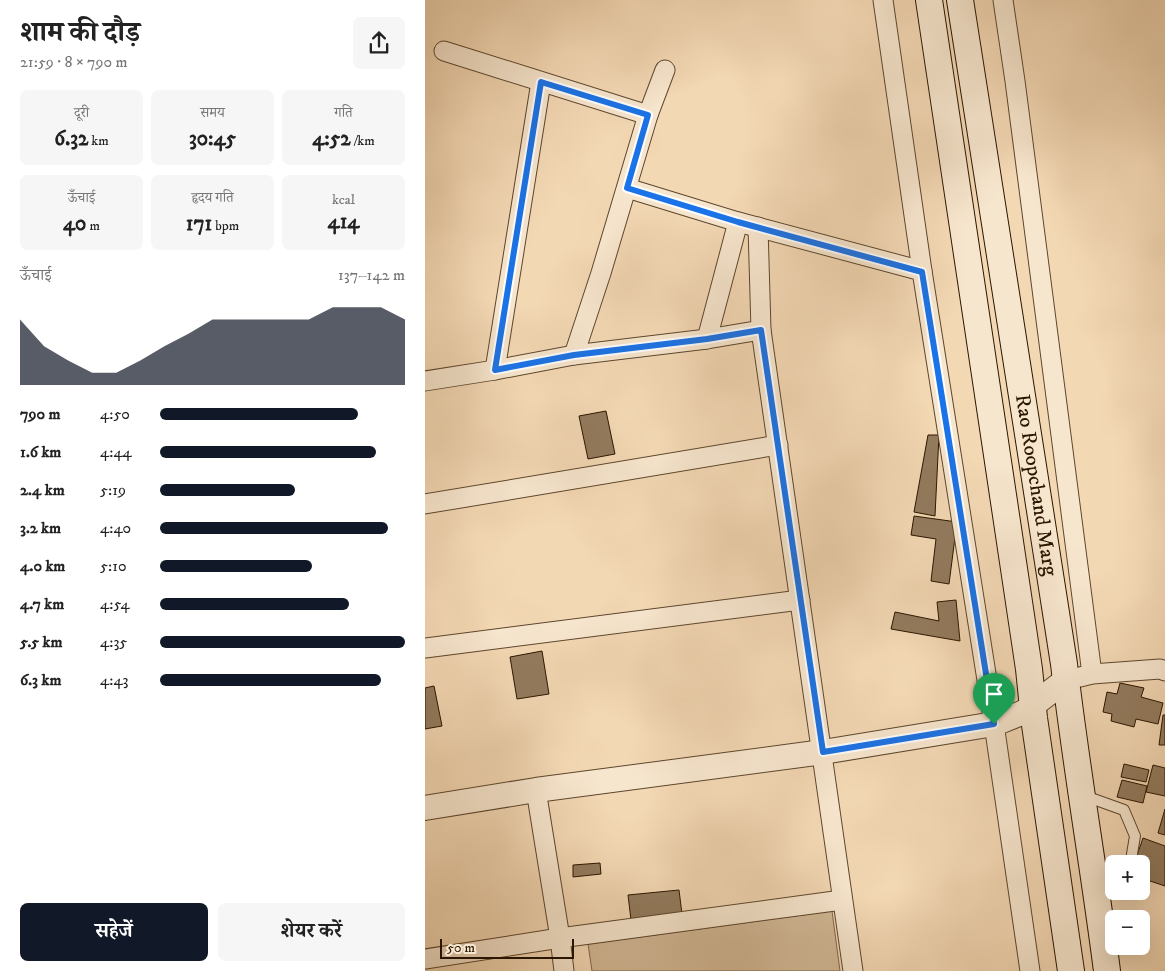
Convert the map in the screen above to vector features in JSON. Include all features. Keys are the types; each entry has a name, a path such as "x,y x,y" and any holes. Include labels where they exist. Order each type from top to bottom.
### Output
{"main road":[{"name":"Rao Roopchand Marg","path":"929,0 1027,659 1071,971"},
{"name":"Rao Roopchand Marg","path":"960,0 1066,680 1082,795 1105,880"},
{"name":"Rao Roopchand Marg","path":"1105,900 1107,971"}],"street":[{"path":"883,0 922,272 994,724 1030,971"},
{"path":"1003,0 1092,674"},
{"path":"444,51 648,115"},
{"path":"574,355 648,115 665,70"},
{"path":"495,370 541,82"},
{"path":"627,188 738,222 922,272"},
{"path":"707,339 738,222"},
{"path":"758,227 761,330 853,971"},
{"path":"425,381 574,355 707,339 761,330"},
{"path":"425,504 778,445"},
{"path":"425,648 801,600"},
{"path":"425,808 536,790 823,752 994,724 1024,712 1066,680 1092,674 1163,665"},
{"path":"536,790 561,938 564,971"},
{"path":"425,960 561,938 842,900"}],"lane":[{"path":"1082,795 1124,810 1135,836 1132,855"}],"shaded area":[{"path":"832,911 840,971 592,971 588,944"}],"building":[{"path":"606,411 615,454 588,459 579,416"},
{"path":"928,435 939,435 935,516 914,512"},
{"path":"914,516 957,522 949,584 931,581 936,539 911,535"},
{"path":"956,600 960,641 891,629 895,612 939,621 937,602"},
{"path":"542,651 549,694 517,699 510,657"},
{"path":"1120,683 1144,688 1141,697 1163,703 1158,724 1136,719 1134,727 1111,721 1112,714 1103,712 1107,692 1117,694"},
{"path":"434,686 442,726 425,729 425,688"},
{"path":"1163,715 1165,715 1165,745 1159,745"},
{"path":"1124,764 1149,770 1146,782 1121,777"},
{"path":"1153,765 1165,768 1165,796 1146,792"},
{"path":"1122,780 1147,786 1143,803 1117,797"},
{"path":"1165,809 1165,835 1158,833"},
{"path":"1143,838 1165,846 1165,886 1150,881 1150,855 1137,855"},
{"path":"600,863 601,874 573,877 573,865"},
{"path":"679,890 682,914 631,920 628,895"}],"route":[{"path":"541,82 648,115 627,188 738,222 922,272 994,724 823,752 761,330 707,339 574,355 495,370 541,82"}]}
